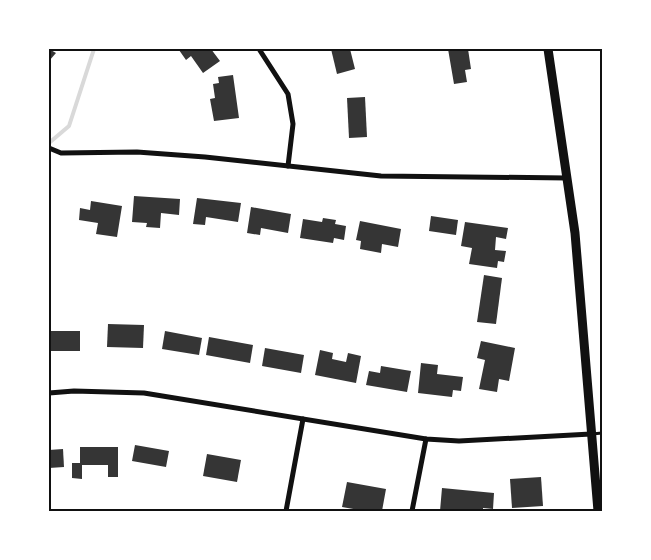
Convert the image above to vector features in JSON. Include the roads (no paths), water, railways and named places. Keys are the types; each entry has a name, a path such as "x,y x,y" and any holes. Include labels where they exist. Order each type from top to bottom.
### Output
{"main road":[{"path":"548,49 575,233 598,511"}],"street":[{"path":"259,49 288,94 293,124 288,166"},
{"path":"49,148 61,153 137,152 205,157 381,176 568,178"},
{"path":"49,393 74,391 144,393 426,439 459,441 591,434"},
{"path":"286,511 303,419"},
{"path":"412,511 426,439"}],"lane":[{"path":"591,434 602,433"}],"waterway":[{"path":"49,143 69,126 94,49"}]}
